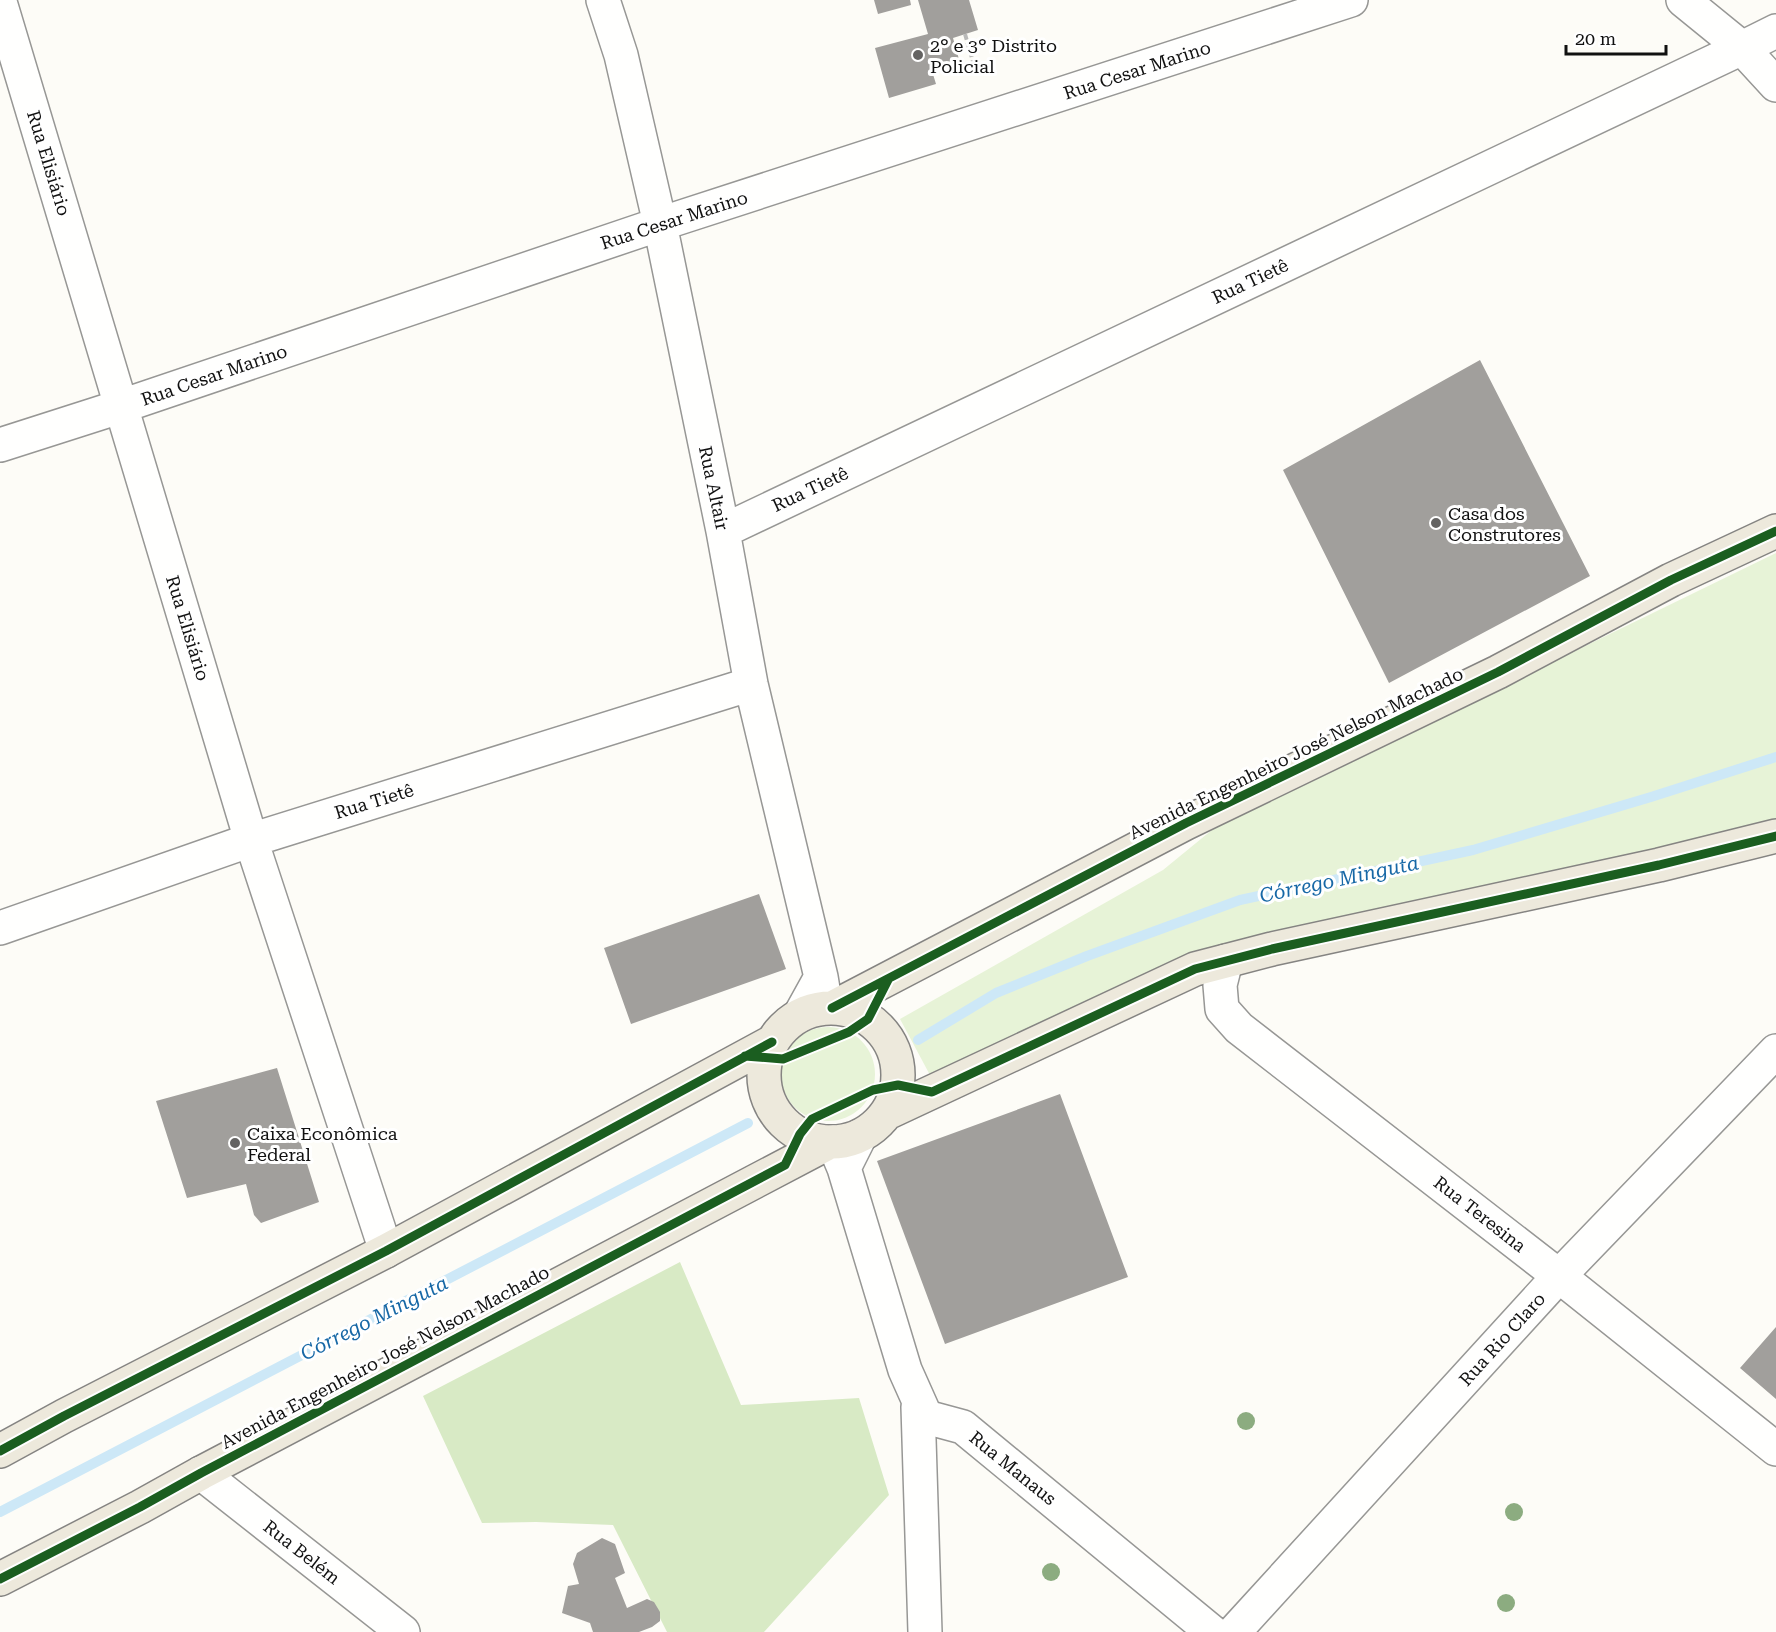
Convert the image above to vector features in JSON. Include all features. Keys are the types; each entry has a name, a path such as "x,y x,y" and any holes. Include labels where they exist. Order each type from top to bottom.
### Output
{"main road":[{"name":"Avenida Engenheiro José Nelson Machado","path":"820,1002 1498,672 1671,580 1776,531"},
{"path":"887,1113 1195,969 1272,949 1775,838"},
{"path":"820,1002 859,1013 873,1022 886,1035 894,1050 898,1068 898,1085 893,1103 887,1113 870,1130 842,1147 800,1134 786,1125 774,1111 766,1095 763,1077 765,1059 772,1042 782,1028 820,1002"},
{"path":"0,1450 386,1251 772,1042"},
{"name":"Avenida Engenheiro José Nelson Machado","path":"0,1579 201,1473 842,1147"}],"street":[{"name":"Rua Altair","path":"603,0 621,55 660,224 723,531 751,684 820,1002"},
{"name":"Rua Cesar Marino","path":"0,445 660,224 1351,0"},
{"path":"1683,0 1742,48 1776,85"},
{"name":"Rua Elisiário","path":"0,2 251,840 386,1251"},
{"name":"Rua Tietê","path":"723,531 1776,31"},
{"name":"Rua Tietê","path":"0,928 251,840 751,684"},
{"name":"Rua Teresina","path":"1226,961 1220,985 1222,1009 1239,1028 1559,1276 1776,1449"},
{"name":"Rua Rio Claro","path":"1234,1632 1559,1276 1776,1051"},
{"path":"842,1147 905,1370 926,1417"},
{"path":"925,1632 918,1407 926,1417"},
{"name":"Rua Manaus","path":"926,1417 963,1427 1212,1632"},
{"path":"919,1452 931,1439 945,1430 963,1427"},
{"name":"Rua Belém","path":"201,1473 403,1632"}],"path":[{"path":"965,34 976,72"}],"green space":[{"path":"1776,553 1776,823 1413,904 931,1077 900,1019 1163,870 1229,816 1456,709"},
{"path":"828,1027 846,1030 861,1041 872,1056 875,1074 872,1092 861,1107 846,1118 828,1121 810,1118 795,1107 784,1092 781,1074 784,1056 795,1041 810,1030"},
{"path":"680,1262 741,1405 859,1398 889,1495 764,1632 667,1632 613,1525 536,1522 482,1523 423,1396"}],"building":[{"name":"2° e 3° Distrito Policial","path":"874,0 910,0 911,5 878,14"},
{"name":"2° e 3° Distrito Policial","path":"918,0 969,0 978,30 953,38 960,63 932,71 936,84 889,98 875,48 928,34"},
{"name":"Casa dos Construtores","path":"1480,360 1590,576 1389,683 1283,470"},
{"path":"759,894 786,969 631,1024 604,948"},
{"name":"Caixa Econômica Federal","path":"277,1068 319,1202 261,1223 254,1215 246,1184 187,1198 156,1101"},
{"path":"1060,1094 1128,1277 945,1344 877,1161"},
{"path":"1776,1327 1776,1399 1740,1368"},
{"path":"602,1538 615,1544 625,1573 615,1578 627,1608 647,1599 654,1602 660,1612 660,1621 652,1627 639,1632 593,1632 590,1623 562,1613 568,1586 579,1584 573,1564 577,1553"}],"waterway":[{"name":"Córrego Minguta","path":"918,1040 996,993 1087,956 1240,900 1473,850 1776,757"},
{"name":"Córrego Minguta","path":"0,1512 748,1123"}],"cycle path":[{"path":"832,1008 1186,823 1498,672 1671,580 1776,531"},
{"path":"0,1579 785,1165 800,1134 812,1119 873,1090 898,1085 932,1092 1195,969 1272,949 1659,865 1776,836"},
{"path":"745,1056 783,1059 849,1032 868,1019 888,980"},
{"path":"0,1451 386,1251 772,1042"}],"place":[{"name":"2° e 3° Distrito Policial","path":"918,55"},
{"name":"Casa dos Construtores","path":"1436,523"},
{"name":"Caixa Econômica Federal","path":"235,1143"}]}
